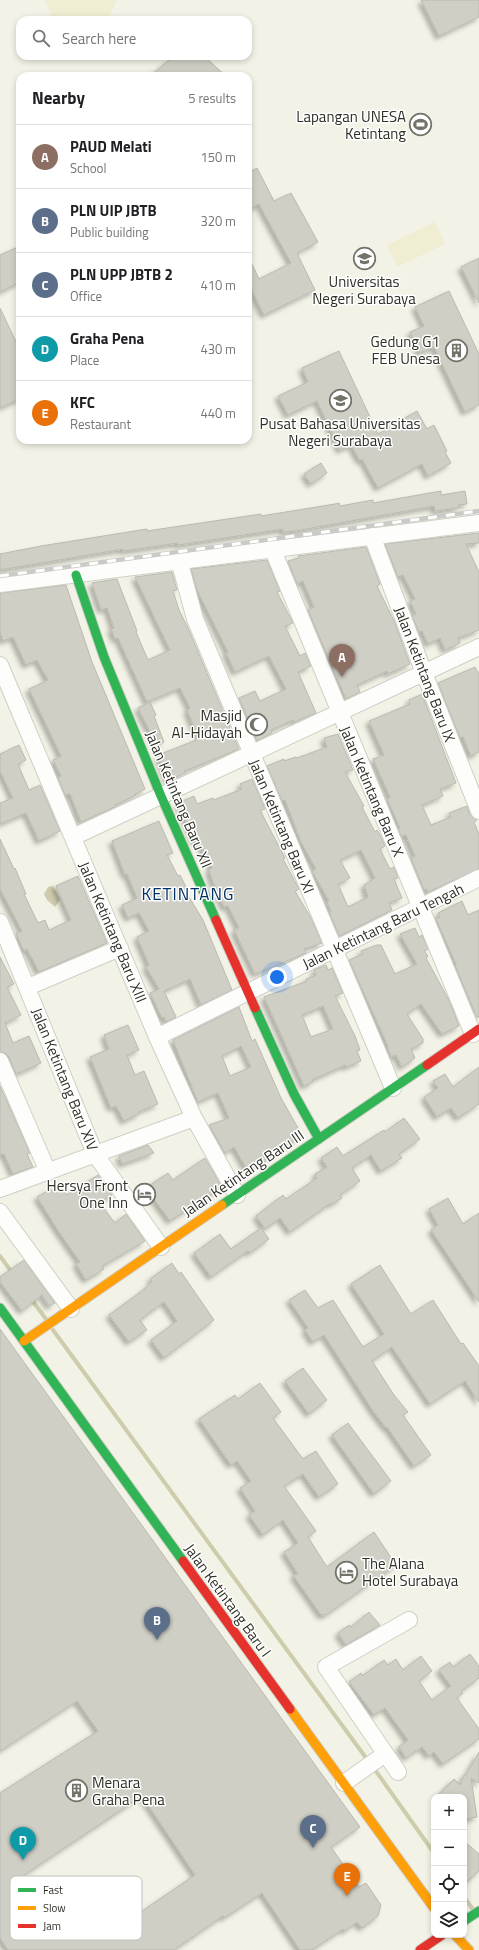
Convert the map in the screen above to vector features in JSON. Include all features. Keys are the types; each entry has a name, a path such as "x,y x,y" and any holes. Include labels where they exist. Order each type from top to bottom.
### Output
{"main road":[{"name":"Jalan Ketintang Baru XII","path":"76,575 104,657 161,796 294,1094 319,1139"},
{"name":"Jalan Ketintang Baru III","path":"24,1341 476,1032"},
{"name":"Jalan Ketintang Baru I","path":"0,1308 431,1904"},
{"path":"467,1919 479,1911"},
{"path":"420,1950 438,1938"},
{"path":"458,1938 469,1950"}],"street":[{"path":"0,584 272,548 479,523"},
{"name":"Jalan Ketintang Baru IX","path":"372,536 424,673 479,811"},
{"name":"Jalan Ketintang Baru X","path":"272,548 420,907 476,1032"},
{"name":"Jalan Ketintang Baru XI","path":"179,560 195,619 393,1088"},
{"path":"73,837 479,647"},
{"name":"Jalan Ketintang Baru XIII","path":"0,665 157,1037 194,1118 237,1195"},
{"name":"Jalan Ketintang Baru Tengah","path":"157,1037 479,878"},
{"name":"Jalan Ketintang Baru XIV","path":"0,922 28,987 95,1154 161,1247"},
{"path":"28,987 120,948"},
{"path":"0,1061 48,1172"},
{"path":"0,1189 194,1118"},
{"path":"0,1212 66,1313"},
{"path":"398,1772 380,1757 326,1667 409,1620"},
{"path":"344,1783 380,1757"}],"green space":[{"path":"45,0 117,0 109,16 51,16"},
{"path":"435,222 445,244 397,267 387,245"}],"shaded area":[{"path":"53,886 60,900 55,907 47,900 44,894 48,887"}],"building":[{"path":"421,0 479,0 479,17 439,36"},
{"path":"169,60 208,60 222,72 155,72"},
{"path":"257,168 274,201 291,193 318,242 297,253 315,290 264,315 252,291 252,264 259,279 291,263 259,204 252,208 252,171"},
{"path":"16,248 16,284 0,292 0,255"},
{"path":"479,258 479,303 461,267"},
{"name":"Gedung G1 FEB Unesa","path":"449,291 479,354 479,405 465,412 434,347 420,353 410,332 424,326 415,307"},
{"path":"0,308 16,342 16,401 0,408"},
{"path":"339,351 378,434 417,411 427,429 434,425 447,451 445,452 451,463 428,476 422,464 378,488 362,459 360,461 351,445 340,450 317,401 288,415 278,396 308,382 302,368"},
{"path":"321,463 327,473 311,484 304,474"},
{"path":"441,491 441,495 465,491 467,504 458,505 458,508 435,511 434,506 295,531 283,532 283,529 178,545 178,543 123,551 123,549 0,570 0,554 41,546 147,529 147,531 261,514 261,516 339,503 340,506 373,500 373,503"},
{"path":"479,533 479,543 466,544 479,572 479,630 458,638 460,643 445,650 440,638 428,644 422,631 419,632 412,616 416,614 410,601 415,599 403,575 398,577 385,544"},
{"path":"366,547 380,584 377,586 395,623 410,664 388,674 387,671 357,685 360,692 346,699 308,610 314,607 303,581 297,584 288,561 299,558 298,556"},
{"path":"267,560 280,591 277,592 293,623 285,626 300,656 305,653 311,666 298,672 316,713 294,722 293,720 271,730 272,733 257,741 239,698 255,691 260,701 286,689 269,656 235,672 226,653 228,652 197,590 191,569"},
{"path":"172,572 177,590 173,591 179,610 239,749 184,771 185,773 168,781 158,755 199,739 187,710 190,708 180,688 147,702 118,638 115,639 111,629 114,628 107,608 101,610 92,583 117,579 148,660 170,650 135,577"},
{"path":"66,585 92,662 145,789 115,805 115,807 81,822 70,794 65,795 58,778 61,776 53,760 61,756 29,689 48,680 37,660 26,665 13,637 3,641 0,632 0,593"},
{"path":"475,667 479,674 479,752 471,756 463,737 460,738 438,683"},
{"path":"422,694 456,783 440,789 443,796 422,805 431,825 451,817 449,813 467,806 470,815 477,820 474,822 479,834 479,869 428,892 426,889 424,890 411,858 415,856 406,835 401,836 398,829 400,828 387,799 390,797 373,759 384,755 369,721 410,704 409,700"},
{"path":"150,702 156,715 154,716 164,742 157,746 138,708"},
{"path":"338,734 353,770 345,772 364,806 362,807 375,832 377,830 385,846 380,849 390,869 394,867 398,878 394,879 402,898 389,903 392,910 339,936 329,912 331,912 327,902 329,901 312,871 316,869 301,842 285,800 282,801 267,766 284,759 284,761 297,758 327,747 324,738","holes":["361,850 375,878 364,885 368,897 348,907 338,884 350,878 340,860"]},
{"path":"19,745 26,760 18,764 29,790 40,785 60,831 39,841 26,813 0,824 0,803 13,798 0,771 0,754"},
{"path":"252,779 265,809 260,810 299,889 295,891 311,918 322,943 304,949 306,953 255,974 234,930 239,928 228,906 224,907 213,882 209,870 212,868 198,840 195,842 178,803 194,796 197,804 213,798 214,800 242,789 240,784"},
{"path":"159,821 173,853 167,855 178,876 180,875 188,891 186,892 203,920 232,990 201,1005 190,979 164,991 176,1017 166,1022 164,1017 162,1018 150,993 159,989 146,967 149,965 137,937 149,931 139,913 128,918 122,905 137,898 127,874 125,875 112,841"},
{"path":"0,839 14,869 15,868 26,894 24,894 38,923 45,920 49,930 71,920 56,886 78,876 107,943 39,972 27,949 24,951 16,934 22,931 0,889"},
{"path":"462,901 468,915 479,910 479,1017 477,1017 466,992 455,965 456,964 436,919 440,917 438,913"},
{"path":"415,928 419,937 422,935 428,949 424,951 428,956 426,958 450,1002 459,1026 442,1034 421,1004 407,1014 423,1039 423,1043 411,1049 415,1058 402,1067 396,1055 391,1057 388,1046 349,960 363,954 361,951 381,945 395,974 417,964 400,934"},
{"path":"0,957 14,984 7,987 21,1015 5,1023 13,1043 29,1036 41,1063 16,1074 9,1057 5,1053 0,1052"},
{"path":"326,965 328,970 332,968 343,993 335,996 355,1036 360,1050 357,1051 361,1061 346,1067 345,1065 312,1080 313,1082 304,1086 264,997 307,981 306,979 316,975 314,970","holes":["323,1006 333,1029 311,1037 302,1015"]},
{"path":"239,1007 252,1041 255,1039 281,1098 302,1135 248,1171 234,1147 225,1153 209,1125 229,1118 218,1093 198,1102 173,1040","holes":["241,1046 251,1067 230,1076 222,1056"]},
{"path":"128,1025 139,1050 127,1055 135,1075 144,1071 158,1104 138,1112 139,1114 124,1121 116,1106 111,1108 90,1057 109,1049 104,1035"},
{"path":"479,1067 479,1104 458,1118 451,1108 437,1117 424,1097 438,1088 433,1081 445,1074 453,1087"},
{"path":"0,1086 30,1153 27,1154 33,1167 13,1174 4,1154 0,1155"},
{"path":"404,1118 420,1139 399,1154 402,1158 381,1171 371,1155 352,1168 360,1181 340,1195 342,1198 332,1204 331,1203 290,1232 280,1218 265,1229 256,1216 283,1195 286,1199 317,1178 315,1174 327,1167 321,1158 337,1147 343,1156 384,1130 385,1132"},
{"path":"148,1145 154,1153 122,1164 119,1156"},
{"path":"205,1158 222,1187 170,1221 146,1188 168,1173 173,1180"},
{"path":"98,1175 112,1195 100,1203 115,1223 126,1214 145,1241 102,1266 104,1269 86,1280 76,1264 80,1262 37,1197 51,1189 53,1193 62,1187 67,1195"},
{"path":"448,1198 463,1224 479,1213 479,1302 431,1230 438,1225 429,1209"},
{"path":"261,1228 269,1239 250,1253 248,1251 211,1277 194,1253 220,1234 231,1249"},
{"path":"24,1260 55,1303 49,1306 42,1295 22,1311 0,1282 0,1277"},
{"path":"172,1263 179,1274 181,1272 214,1320 164,1358 151,1340 177,1321 164,1302 140,1320 147,1330 129,1342 109,1315 142,1291 152,1282 150,1279"},
{"path":"380,1265 411,1314 433,1300 461,1344 463,1343 479,1366 479,1402 465,1381 430,1404 392,1347 372,1361 394,1395 408,1412 403,1415 431,1455 414,1466 387,1427 386,1428 373,1411 324,1335 313,1342 305,1330 308,1328 289,1300 305,1290 318,1308 333,1300 363,1347 384,1334 351,1284"},
{"path":"0,1329 360,1827 331,1847 359,1887 366,1883 381,1905 378,1916 362,1928 357,1922 345,1931 343,1929 312,1950 300,1950 262,1893 224,1918 223,1916 174,1950 8,1950 0,1938 0,1793 98,1731 77,1701 0,1751","holes":["142,1796 195,1875 142,1911 142,1940 10,1940 10,1876 22,1876"]},
{"path":"303,1368 327,1400 309,1414 285,1381"},
{"path":"260,1383 281,1412 273,1418 303,1459 316,1451 338,1484 319,1497 303,1474 284,1486 316,1531 308,1537 327,1567 374,1532 396,1565 326,1615 321,1615 293,1575 298,1574 284,1552 298,1543 283,1520 263,1535 249,1515 255,1511 240,1488 251,1481 237,1461 231,1465 199,1419 235,1395 238,1399"},
{"path":"348,1423 391,1481 374,1494 332,1435"},
{"path":"369,1612 380,1625 346,1645 338,1633 349,1625 351,1627"},
{"path":"470,1654 479,1666 479,1678 461,1691 463,1693 457,1698 479,1729 479,1739 443,1764 434,1752 429,1756 422,1747 406,1758 399,1747 408,1740 385,1708 374,1715 349,1682 361,1673 362,1676 384,1660 388,1665 396,1659 403,1670 421,1656 432,1671 419,1681 432,1700 451,1686 439,1670 450,1662 453,1667"},
{"path":"479,1752 479,1783 471,1778 477,1817 467,1819 467,1794 439,1794 454,1779 460,1785 464,1775 466,1775"},
{"path":"467,1844 479,1854 479,1871 467,1881"}],"waterway":[{"path":"0,1256 13,1274"},
{"path":"31,1299 46,1319"},
{"path":"53,1330 369,1762"},
{"path":"373,1767 431,1849"},
{"path":"467,1901 472,1908"}],"railway":[{"path":"0,576 479,511"}],"traffic: fast":[{"path":"76,575 104,657 161,796 216,920"},
{"path":"255,1008 294,1094 319,1139"},
{"path":"222,1205 427,1065"},
{"path":"0,1308 183,1561"},
{"path":"467,1919 479,1911"}],"traffic: slow":[{"path":"24,1341 222,1205"},
{"path":"290,1709 431,1904"},
{"path":"458,1938 469,1950"}],"traffic: jam":[{"path":"216,920 255,1008"},
{"path":"427,1065 479,1029"},
{"path":"183,1561 290,1709"},
{"path":"420,1950 438,1938"}],"place":[{"name":"Lapangan UNESA Ketintang","path":"421,125"},
{"name":"Universitas Negeri Surabaya","path":"364,258"},
{"name":"Gedung G1 FEB Unesa","path":"456,350"},
{"name":"Pusat Bahasa Universitas Negeri Surabaya","path":"340,400"},
{"name":"PAUD Melati","path":"342,677"},
{"name":"Masjid Al-Hidayah","path":"257,724"},
{"name":"Hersya Front One Inn","path":"144,1194"},
{"name":"The Alana Hotel Surabaya","path":"347,1572"},
{"name":"PLN UIP JBTB","path":"157,1640"},
{"name":"Menara Graha Pena","path":"77,1791"},
{"name":"PLN UPP JBTB 2","path":"313,1848"},
{"name":"Graha Pena","path":"23,1860"},
{"name":"KFC","path":"347,1896"}],"district":[{"name":"KETINTANG","path":"188,894"}]}
